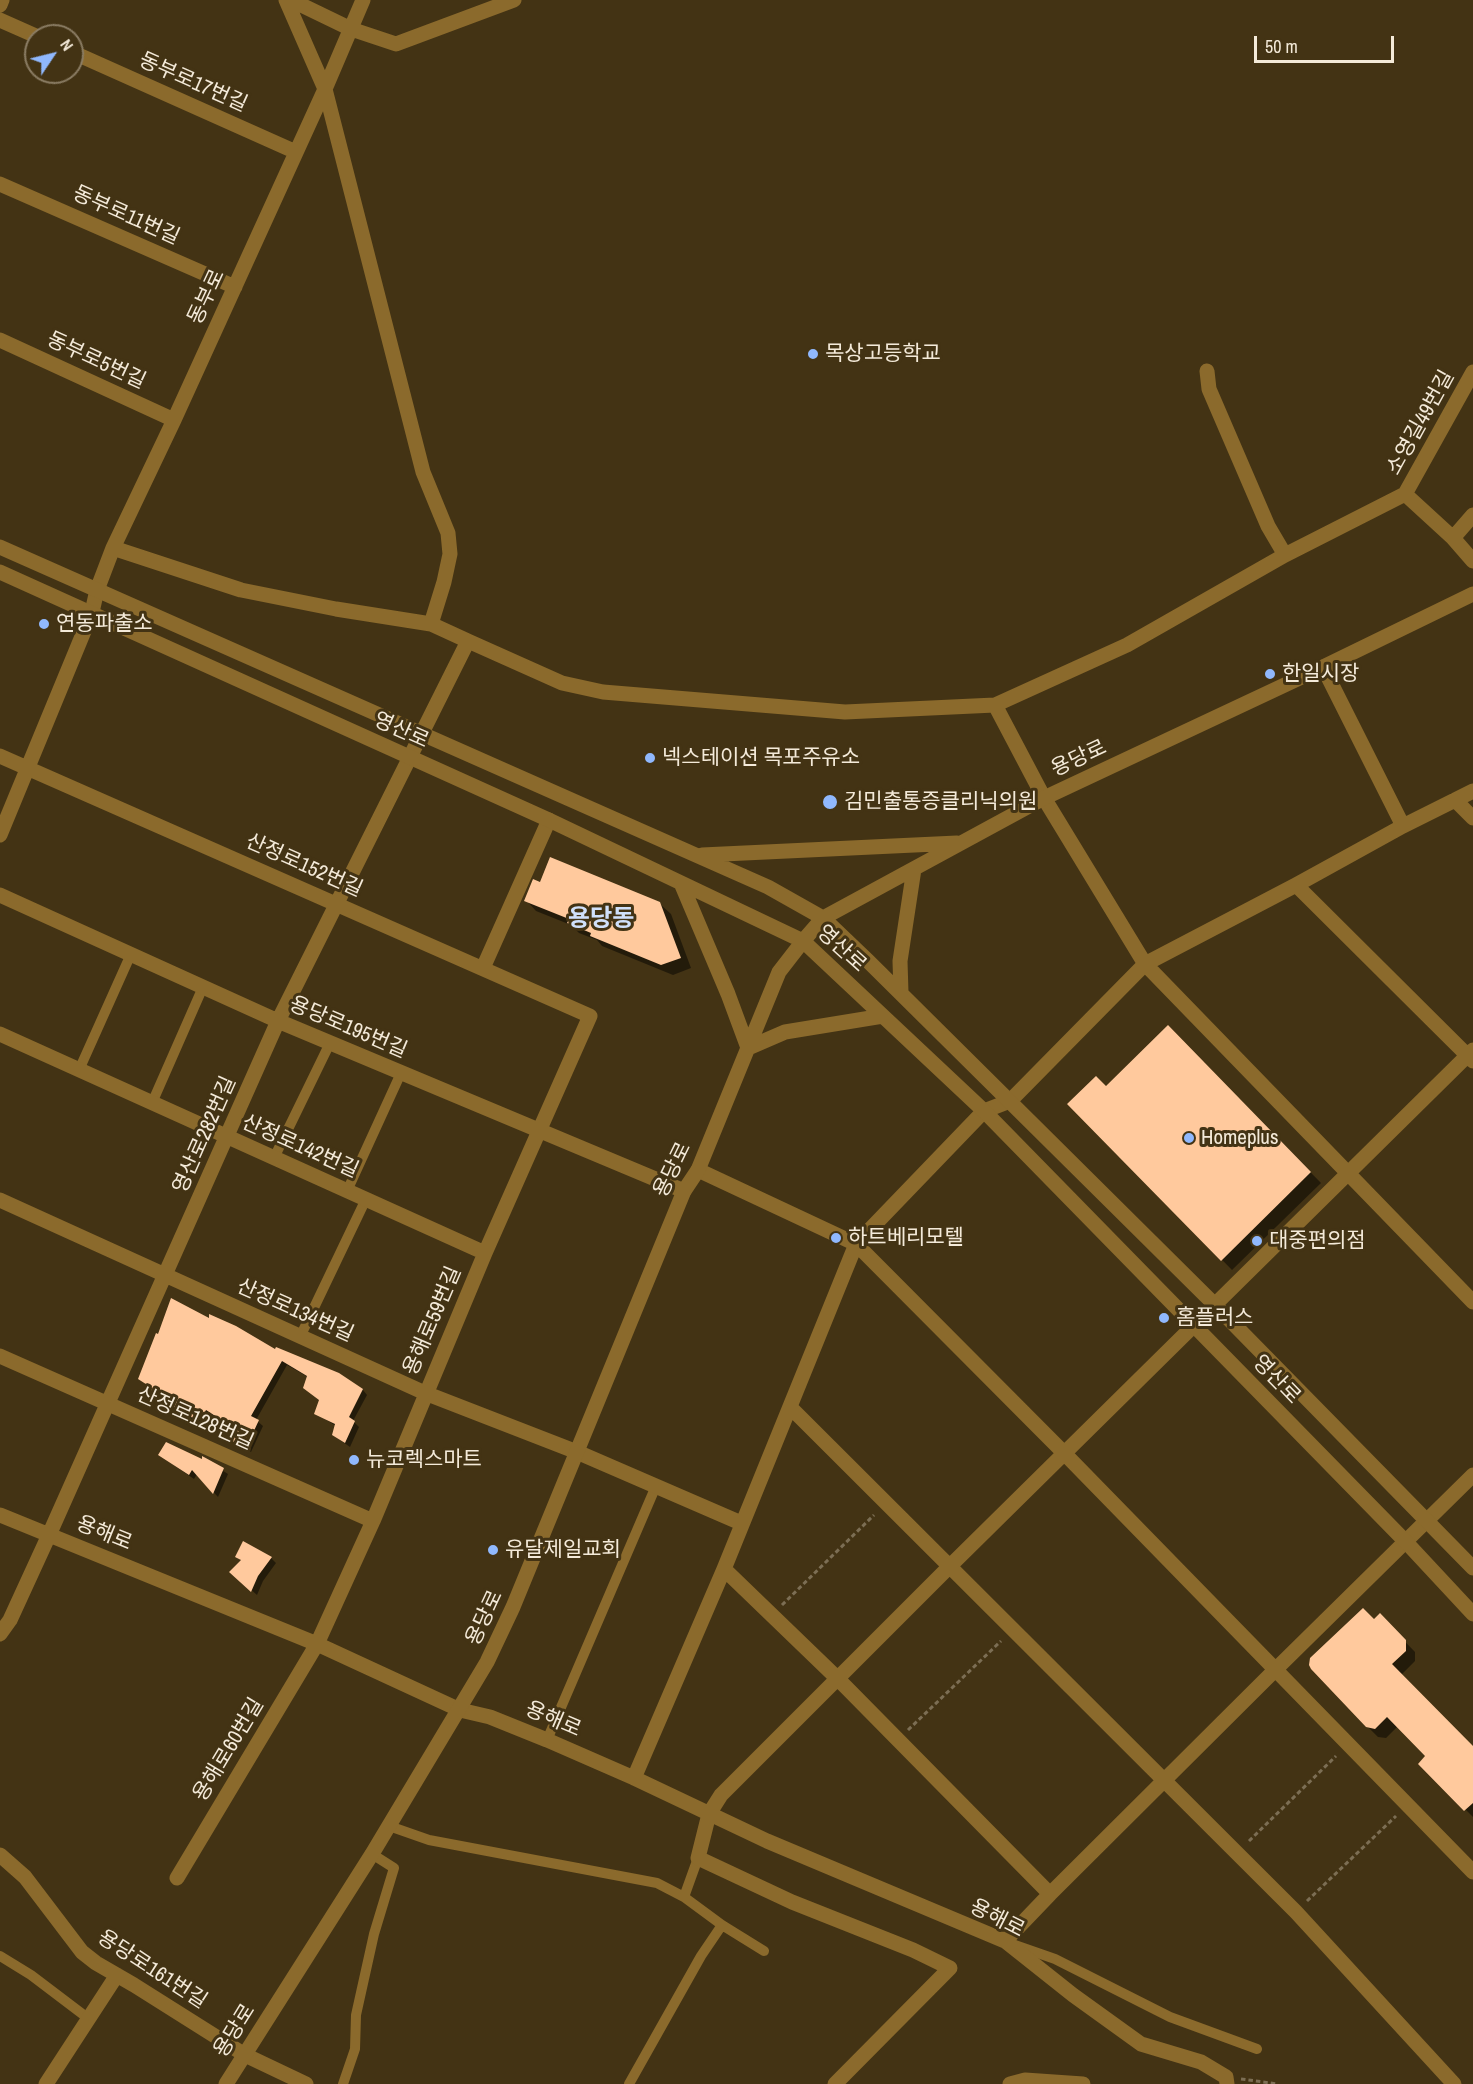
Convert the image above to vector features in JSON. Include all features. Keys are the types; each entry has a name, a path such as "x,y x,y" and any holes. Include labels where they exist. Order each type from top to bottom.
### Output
{"street":[{"path":"0,5 2,0"},
{"path":"286,0 325,89 423,472 448,533 450,554 431,624"},
{"path":"291,0 351,29 396,44 514,0"},
{"name":"동부로","path":"0,835 92,612 112,548 235,287 363,0"},
{"path":"0,20 24,31"},
{"name":"동부로17번길","path":"84,57 296,152"},
{"name":"동부로11번길","path":"0,184 235,287"},
{"name":"동부로5번길","path":"0,340 174,420"},
{"path":"1207,371 1209,389 1268,526 1285,555"},
{"name":"소영길49번길","path":"1405,494 1473,372"},
{"path":"112,548 242,590 336,609 431,624 562,682 603,692 845,712 995,705 1127,645 1285,555 1405,494 1453,538 1473,561"},
{"path":"1453,538 1473,515"},
{"name":"영산로","path":"0,547 698,855 768,887 823,918 1214,1304 1473,1568"},
{"name":"영산로","path":"0,572 549,820 803,941 984,1111 1406,1542 1473,1614"},
{"name":"용당로","path":"226,2084 372,1854 487,1662 513,1607 684,1191 698,1170 779,972 803,941 823,918 1044,798 1473,594"},
{"name":"영산로282번길","path":"0,1634 10,1620 50,1535 278,1021 468,641"},
{"path":"1323,667 1403,826"},
{"path":"995,705 1044,798 1145,964 1473,1302"},
{"name":"산정로152번길","path":"0,756 590,1016"},
{"path":"634,1778 724,1569 856,1244 984,1111 1010,1101 1145,964 1473,791"},
{"path":"1455,800 1473,818"},
{"path":"483,968 549,820"},
{"path":"698,855 963,842"},
{"path":"901,993 900,961 914,869"},
{"path":"681,883 748,1048 784,1032 883,1016"},
{"path":"836,2084 950,1968 913,1950 792,1902 698,1858 709,1814 721,1795 950,1566 1193,1324 1471,1055 1296,885"},
{"name":"용당로195번길","path":"0,895 278,1021 684,1191"},
{"name":"용해로59번길","path":"317,1644 373,1521 485,1252 590,1016"},
{"name":"산정로142번길","path":"0,1034 485,1252"},
{"path":"698,1170 856,1244 1064,1453 1473,1872"},
{"name":"산정로134번길","path":"0,1200 425,1393 577,1452 741,1523"},
{"name":"산정로128번길","path":"0,1356 373,1521"},
{"path":"790,1407 1296,1912 1454,2084"},
{"path":"1005,1941 1473,1475"},
{"name":"용해로","path":"0,1515 317,1644 460,1710 490,1717 547,1740 767,1841 1005,1941 1073,1995 1141,2044 1201,2062 1226,2080"},
{"path":"724,1569 838,1679 1050,1894"},
{"name":"용해로60번길","path":"177,1878 317,1644"},
{"name":"용당로161번길","path":"0,1855 25,1877 81,1952 245,2055 306,2084"},
{"path":"46,2084 117,1975"},
{"path":"1010,2084 1025,2080 1083,2084"}],"lane":[{"path":"79,1070 131,954"},
{"path":"152,1103 203,987"},
{"path":"274,1158 330,1043"},
{"path":"347,1191 402,1073"},
{"path":"300,1337 366,1199"},
{"path":"547,1740 656,1486"},
{"path":"389,1826 429,1840 657,1883 684,1897 722,1925 764,1951"},
{"path":"343,2084 355,2049 356,2015 374,1934 394,1868 372,1854"},
{"path":"684,1897 698,1858"},
{"path":"628,2084 701,1956 722,1925"},
{"path":"1005,1941 1054,1959 1170,2017 1257,2049"},
{"path":"0,1956 31,1975 89,2019"}],"path":[{"path":"772,1614 886,1503"},
{"path":"897,1740 1013,1629"},
{"path":"1236,1854 1348,1744"},
{"path":"1296,1912 1408,1805"},
{"path":"1226,2080 1278,2084"}],"building":[{"path":"550,857 660,902 681,958 661,965 590,936 591,933 567,923 569,919 524,901 533,879 540,882"},
{"name":"Homeplus","path":"1168,1025 1311,1172 1221,1261 1067,1104 1096,1076 1106,1086"},
{"path":"171,1298 209,1318 209,1314 236,1326 275,1349 276,1347 339,1373 363,1389 349,1417 355,1421 345,1443 332,1435 335,1424 314,1414 319,1400 303,1388 307,1376 282,1361 251,1416 259,1420 246,1448 230,1440 234,1428 206,1410 201,1420 184,1415 184,1412 151,1396 152,1388 138,1379"},
{"path":"166,1442 202,1459 202,1456 224,1468 213,1494 192,1470 189,1475 158,1455"},
{"path":"243,1541 272,1557 258,1576 251,1592 229,1572 241,1560 235,1557"},
{"path":"1363,1608 1374,1619 1380,1613 1406,1640 1406,1651 1392,1664 1473,1746 1473,1803 1464,1811 1418,1764 1425,1756 1387,1717 1375,1729 1366,1727 1309,1665 1310,1658"}],"place":[{"name":"목상고등학교","path":"813,354"},
{"name":"연동파출소","path":"44,624"},
{"name":"한일시장","path":"1270,674"},
{"name":"넥스테이션 목포주유소","path":"650,758"},
{"name":"김민출통증클리닉의원","path":"830,802"},
{"name":"Homeplus","path":"1189,1138"},
{"name":"하트베리모텔","path":"836,1238"},
{"name":"대중편의점","path":"1257,1241"},
{"name":"홈플러스","path":"1164,1318"},
{"name":"뉴코렉스마트","path":"354,1460"},
{"name":"유달제일교회","path":"493,1550"}],"district":[{"name":"용당동","path":"601,920"}]}
